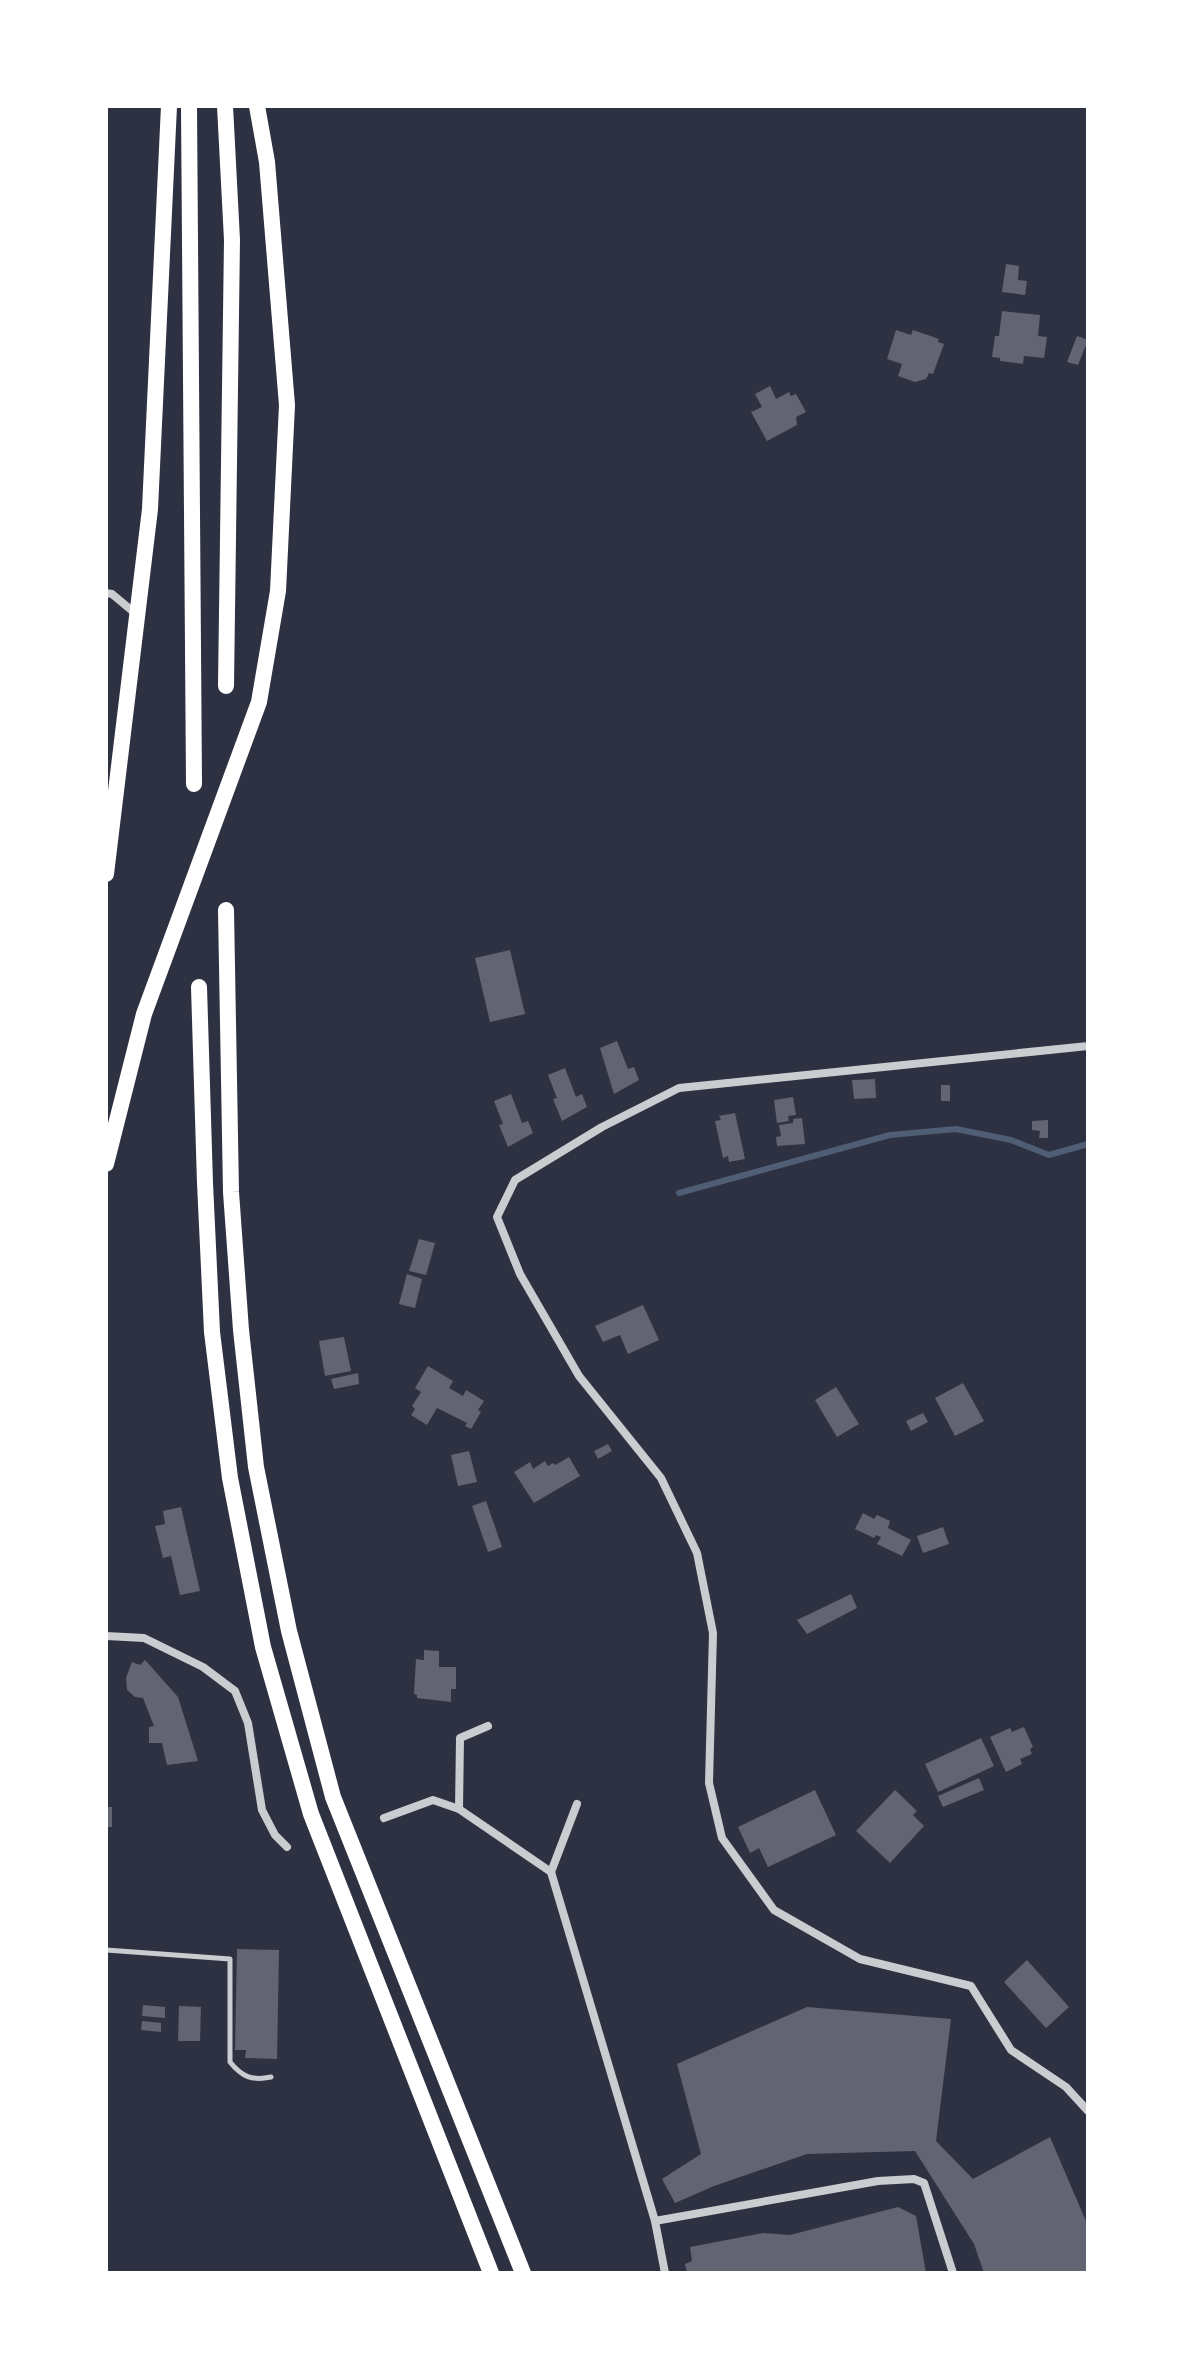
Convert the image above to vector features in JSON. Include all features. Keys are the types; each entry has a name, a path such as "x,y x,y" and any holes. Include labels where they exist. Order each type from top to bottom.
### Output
{"highway":[{"path":"106,874 150,509 169,106"},
{"path":"189,106 194,784"},
{"path":"225,106 232,240 226,686"},
{"path":"106,1164 144,1014 259,702 278,591 287,405 267,162 257,106"},
{"path":"226,910 231,1192 241,1330 256,1467 289,1631 333,1797 523,2273"},
{"path":"199,987 212,1332 230,1478 263,1647 311,1814 491,2273"}],"street":[{"path":"106,593 112,594 137,615"},
{"path":"1088,1046 679,1088 602,1127 515,1180 497,1217 520,1274 579,1376 661,1478 697,1553 713,1633 709,1783 722,1838 774,1910 860,1959 971,1986 1011,2050 1066,2087 1088,2111"},
{"path":"106,1636 144,1638 203,1667 235,1691 248,1723 262,1810 275,1835 287,1847"},
{"path":"459,1809 460,1738 488,1726"},
{"path":"384,1818 433,1800 459,1809 551,1872"},
{"path":"577,1804 551,1872 655,2221 665,2273"},
{"path":"655,2221 878,2181 914,2179 924,2183 953,2273"}],"lane":[{"path":"106,1950 230,1959 230,2062 242,2076 259,2079 271,2077"}],"building":[{"path":"1006,264 1019,266 1018,280 1027,281 1025,295 1002,292"},
{"path":"1002,311 1040,315 1038,336 1047,337 1044,358 1024,356 1023,364 992,357"},
{"path":"896,330 911,335 913,330 939,339 938,342 944,344 933,374 929,373 926,379 915,382 898,376 902,364 887,359"},
{"path":"1077,336 1088,340 1078,365 1067,362"},
{"path":"770,386 776,399 789,392 791,396 796,394 806,412 796,417 797,425 767,441 751,412 762,407 755,394"},
{"path":"510,950 525,1014 490,1022 475,958"},
{"path":"617,1041 628,1069 634,1067 639,1080 614,1094 600,1048"},
{"path":"565,1068 576,1097 582,1094 587,1107 562,1121 548,1075"},
{"path":"875,1079 876,1098 854,1099 852,1080"},
{"path":"941,1085 950,1085 950,1101 941,1101"},
{"path":"511,1094 522,1123 528,1121 533,1133 508,1147 494,1101"},
{"path":"793,1097 796,1115 788,1116 789,1121 777,1123 774,1100"},
{"path":"735,1113 745,1159 729,1162 728,1156 723,1158 715,1121 721,1120 719,1116"},
{"path":"802,1118 805,1144 777,1146 776,1137 781,1136 779,1125"},
{"path":"1048,1120 1048,1138 1039,1138 1040,1131 1032,1130 1032,1121"},
{"path":"419,1239 435,1243 426,1275 409,1271"},
{"path":"407,1274 422,1279 415,1308 399,1304"},
{"path":"643,1305 659,1340 628,1354 620,1335 603,1342 595,1326"},
{"path":"344,1337 351,1371 325,1376 319,1341"},
{"path":"428,1366 453,1381 449,1388 463,1396 466,1390 484,1401 471,1429 465,1426 467,1423 437,1408 427,1425 411,1415 415,1409 412,1406 421,1392 415,1388"},
{"path":"358,1373 359,1384 334,1389 331,1379"},
{"path":"963,1383 984,1421 955,1436 935,1398"},
{"path":"836,1387 859,1424 837,1437 815,1400"},
{"path":"923,1413 928,1422 911,1431 906,1421"},
{"path":"608,1444 612,1451 598,1459 594,1451"},
{"path":"469,1451 477,1482 458,1486 451,1455"},
{"path":"569,1457 580,1476 534,1503 514,1472 530,1462 533,1469 545,1461 548,1466 555,1465"},
{"path":"486,1501 502,1547 488,1552 472,1506"},
{"path":"181,1507 200,1591 180,1595 171,1556 163,1558 155,1526 165,1524 163,1511"},
{"path":"863,1513 874,1519 877,1515 890,1521 888,1528 911,1540 902,1556 877,1544 881,1537 876,1535 874,1538 855,1529"},
{"path":"943,1527 949,1544 923,1553 917,1536"},
{"path":"851,1594 857,1608 807,1634 797,1620"},
{"path":"424,1650 439,1651 439,1667 456,1667 456,1689 451,1689 451,1702 417,1698 414,1694 416,1659 424,1660"},
{"path":"145,1660 178,1697 198,1761 167,1765 162,1743 149,1743 149,1727 154,1726 143,1698 135,1697 127,1690 126,1678 132,1662 140,1665"},
{"path":"1024,1727 1033,1747 1030,1749 1032,1754 1020,1759 1022,1764 1006,1772 990,1737 1010,1728 1012,1732"},
{"path":"981,1738 994,1766 938,1792 925,1764"},
{"path":"979,1778 984,1790 943,1807 938,1796"},
{"path":"815,1790 836,1835 768,1867 759,1848 750,1853 738,1827"},
{"path":"895,1790 917,1811 913,1815 924,1826 890,1863 856,1831"},
{"path":"106,1807 112,1807 112,1827 106,1827"},
{"path":"237,1949 279,1950 277,2059 245,2058 246,2050 235,2050"},
{"path":"1027,1960 1069,2007 1046,2028 1004,1982"},
{"path":"143,2005 165,2007 165,2018 142,2016"},
{"path":"179,2006 201,2007 200,2041 178,2041"},
{"path":"807,2007 951,2019 936,2141 973,2179 1050,2137 1088,2226 1088,2273 984,2273 974,2244 915,2151 807,2154 675,2203 662,2179 701,2154 677,2064"},
{"path":"142,2021 161,2023 161,2032 141,2030"},
{"path":"898,2207 916,2216 926,2273 687,2273 685,2264 692,2261 690,2247 763,2233 790,2235"}],"waterway":[{"path":"679,1193 890,1135 956,1129 1011,1140 1049,1155 1088,1144"}]}
